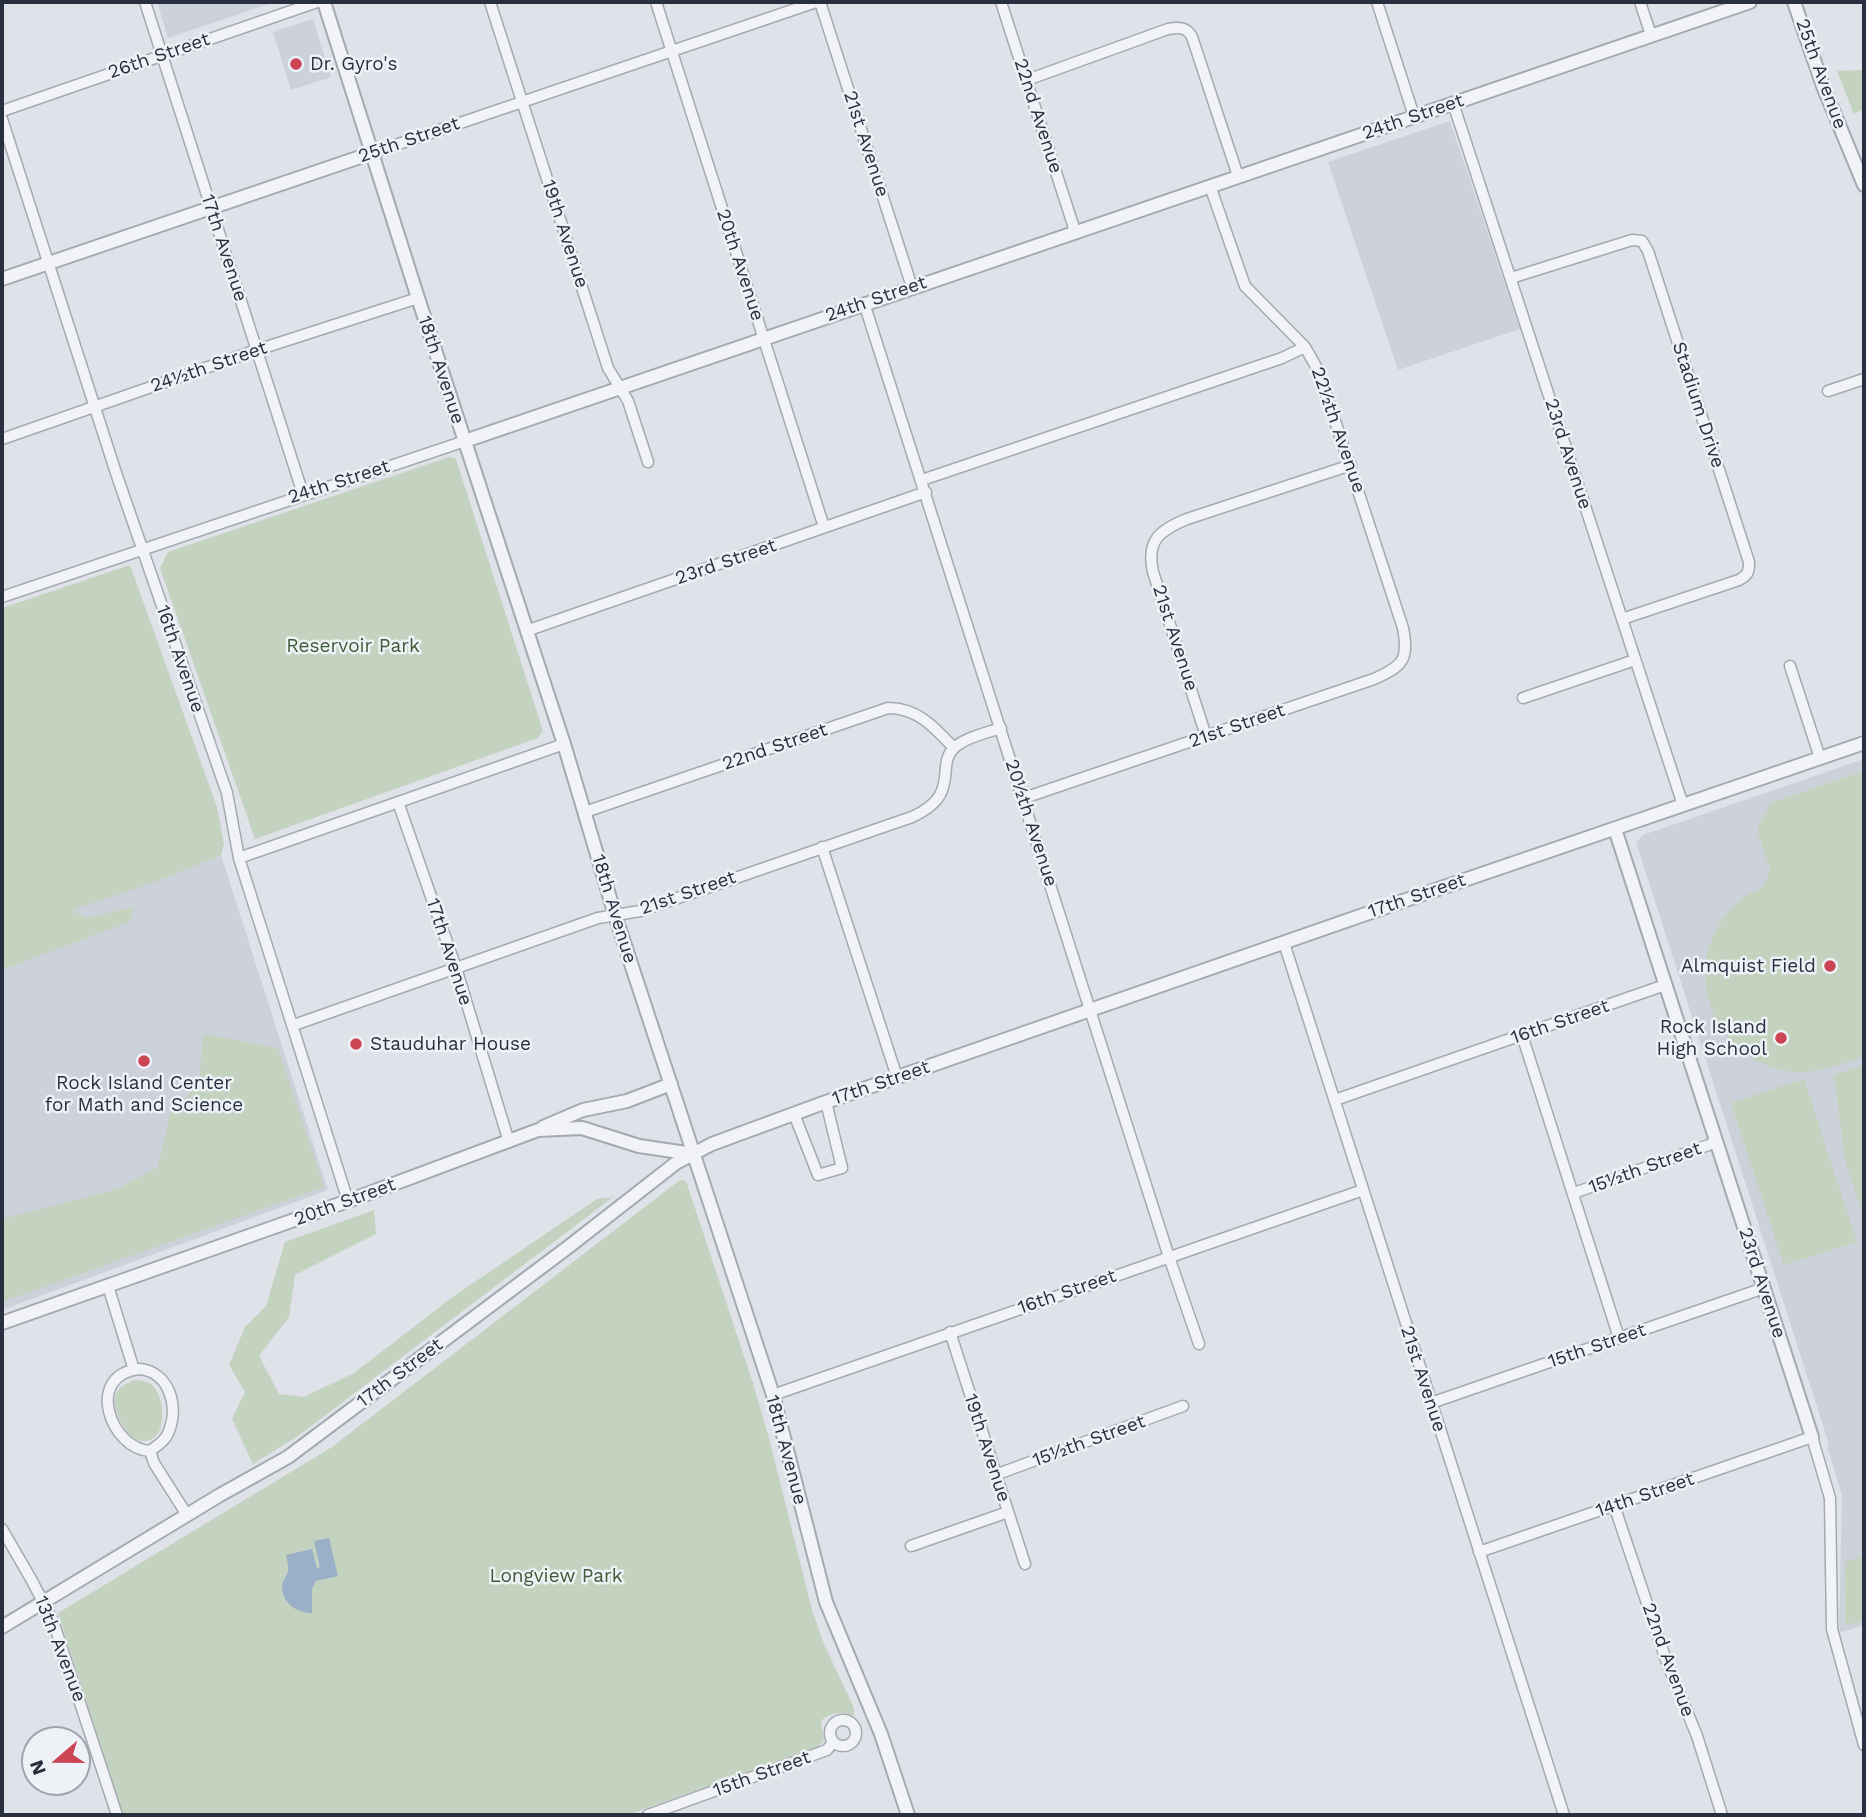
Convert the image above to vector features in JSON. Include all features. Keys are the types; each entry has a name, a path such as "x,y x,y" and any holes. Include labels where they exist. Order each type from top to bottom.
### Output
{"street":[{"name":"17th Avenue","path":"145,2 303,494"},
{"name":"26th Street","path":"2,111 317,2"},
{"name":"18th Avenue","path":"324,2 564,744 615,915 773,1395 827,1602 881,1734 908,1815"},
{"name":"19th Avenue","path":"490,2 608,368 628,401 648,462"},
{"name":"20th Avenue","path":"656,2 824,527"},
{"name":"25th Street","path":"2,279 818,2"},
{"name":"21st Avenue","path":"818,2 912,287"},
{"name":"22nd Avenue","path":"1001,2 1075,231"},
{"path":"1377,2 1414,116"},
{"path":"1640,2 1651,36"},
{"name":"24th Street","path":"2,597 1750,2"},
{"name":"25th Avenue","path":"1794,2 1823,86 1864,185"},
{"path":"1027,80 1168,29 1181,27 1192,37 1238,176"},
{"name":"23rd Avenue","path":"1453,103 1683,805"},
{"name":"16th Avenue","path":"2,119 94,407 227,793 239,858 348,1202"},
{"name":"22½th Avenue","path":"1210,186 1245,286 1305,347 1319,372 1403,628 1406,647 1404,658"},
{"name":"Stadium Drive","path":"1511,278 1632,240 1642,241 1648,251 1749,562 1749,569 1746,576 1739,580 1622,619"},
{"name":"24½th Street","path":"2,439 257,350 418,298"},
{"name":"20½th Avenue","path":"864,303 1169,1257 1199,1343"},
{"path":"922,480 1282,358 1305,347"},
{"path":"1828,391 1864,379"},
{"name":"21st Avenue","path":"1206,736 1153,572 1150,559 1156,540 1168,526 1351,465"},
{"name":"23rd Street","path":"526,631 926,492"},
{"name":"21st Street","path":"1024,798 1374,679 1401,664 1404,658"},
{"path":"1523,698 1636,660"},
{"path":"1790,666 1820,758"},
{"name":"22nd Street","path":"585,812 888,708 907,709 916,713 954,748"},
{"path":"954,748 1000,728"},
{"name":"17th Street","path":"2,1626 288,1457 676,1163 712,1144 897,1077 1864,743"},
{"path":"239,858 564,744"},
{"name":"21st Street","path":"294,1025 598,918 640,911 912,817 932,807 942,793 947,762 954,748"},
{"name":"17th Avenue","path":"398,802 456,968 509,1142"},
{"name":"23rd Avenue","path":"1615,829 1830,1498 1832,1629 1864,1745"},
{"path":"822,847 897,1077"},
{"name":"21st Avenue","path":"1284,943 1564,1815"},
{"name":"16th Street","path":"1335,1100 1665,985"},
{"path":"1522,1035 1619,1338"},
{"path":"538,1130 575,1112 628,1101 671,1084"},
{"path":"794,1114 818,1175 842,1168 826,1102"},
{"name":"20th Street","path":"2,1323 348,1202 538,1130 582,1128 639,1146 693,1154"},
{"name":"15½th Street","path":"1574,1194 1717,1142"},
{"name":"16th Street","path":"773,1395 1363,1190"},
{"path":"108,1286 134,1370"},
{"name":"15th Street","path":"1431,1403 1764,1289"},
{"name":"19th Avenue","path":"950,1332 1025,1564"},
{"path":"134,1370 150,1370 166,1384 171,1395 173,1413 170,1430 150,1451 133,1446 123,1436 112,1421 107,1401 108,1389 112,1384 121,1374 134,1370"},
{"name":"15½th Street","path":"995,1475 1183,1406"},
{"name":"14th Street","path":"1479,1552 1812,1437"},
{"path":"150,1451 154,1463 187,1515"},
{"name":"22nd Avenue","path":"1614,1505 1666,1660 1697,1736 1722,1815"},
{"path":"911,1546 1008,1512"},
{"name":"13th Avenue","path":"2,1530 53,1621 117,1815"},
{"name":"15th Street","path":"648,1815 827,1750 833,1742"}],"shaded area":[{"path":"157,2 275,2 168,38"},
{"path":"313,19 331,77 291,90 273,32"},
{"path":"1450,121 1520,329 1398,370 1328,162"},
{"name":"Rock Island High School","path":"1864,759 1864,1625 1839,1633 1842,1495 1827,1446 1829,1444 1636,842 1643,835"},
{"name":"Rock Island Center for Math and Science","path":"221,855 328,1190 2,1310 2,933"}],"green space":[{"path":"1864,70 1864,109 1854,114 1837,71"},
{"name":"Reservoir Park","path":"449,457 456,459 543,731 538,738 255,839 160,568 168,552"},
{"path":"130,565 217,807 224,844 221,855 157,881 72,910 86,918 135,907 129,922 2,970 2,608"},
{"path":"1864,771 1864,1056 1826,1069 1806,1072 1786,1071 1765,1065 1746,1054 1718,1023 1706,984 1706,962 1711,941 1730,910 1766,882 1770,869 1757,830 1770,803"},
{"path":"203,1034 278,1048 324,1187 2,1302 2,1219 117,1189 158,1167 170,1112 199,1085"},
{"path":"1864,1065 1864,1217 1845,1161 1834,1075"},
{"path":"1804,1079 1857,1242 1784,1265 1731,1103"},
{"name":"Longview Park","path":"680,1180 686,1181 753,1383 812,1610 824,1644 854,1708 854,1716 837,1713 821,1721 824,1740 818,1747 628,1815 123,1815 58,1613 332,1447"},
{"path":"613,1197 298,1436 253,1464 232,1419 245,1392 229,1365 245,1327 266,1306 285,1242 374,1210 376,1234 295,1275 289,1317 259,1356 279,1394 304,1397 354,1373 454,1296 597,1199"},
{"path":"135,1380 151,1384 162,1406 159,1432 147,1441 140,1441 127,1431 115,1406 117,1392"},
{"path":"1864,1555 1864,1620 1845,1626 1845,1562"}],"water":[{"path":"329,1538 338,1576 316,1581 312,1589 312,1613 300,1611 286,1600 283,1594 283,1581 288,1569 286,1555 312,1549 317,1568 320,1567 314,1541"}],"place":[{"name":"Dr. Gyro's","path":"296,64"},
{"name":"Almquist Field","path":"1830,966"},
{"name":"Rock Island High School","path":"1781,1038"},
{"name":"Stauduhar House","path":"356,1044"},
{"name":"Rock Island Center for Math and Science","path":"144,1061"}]}
